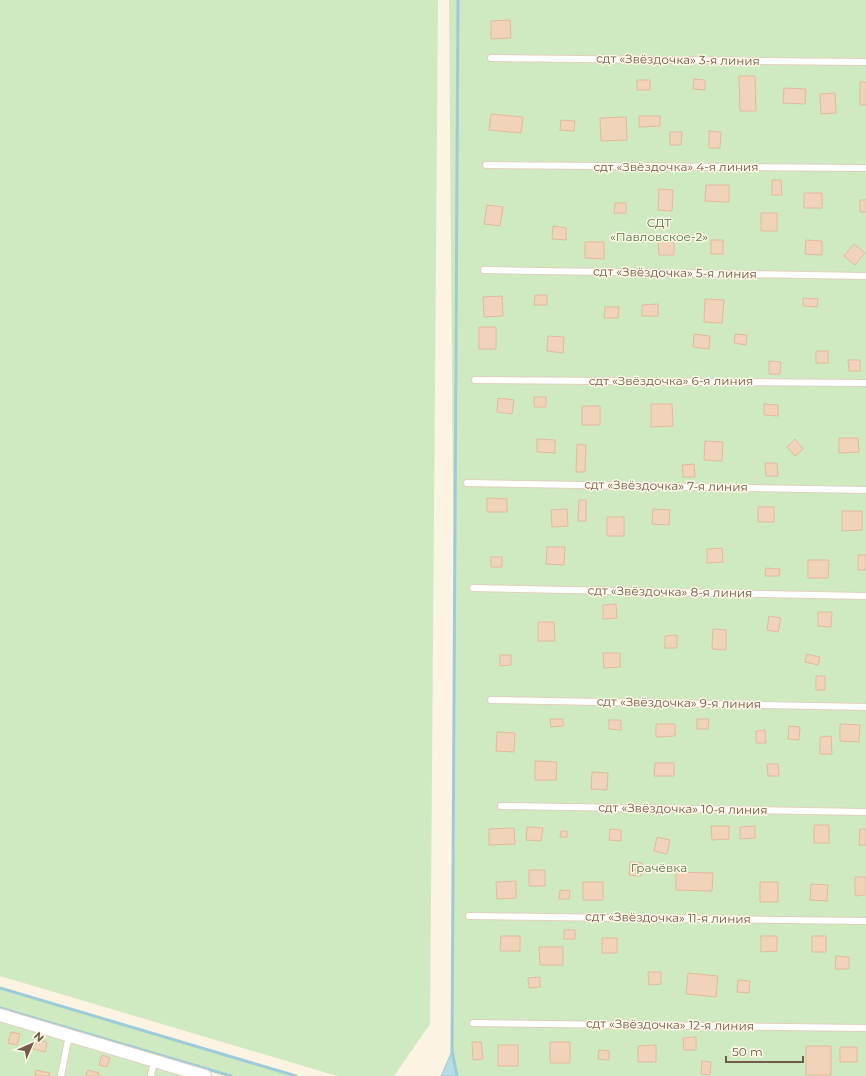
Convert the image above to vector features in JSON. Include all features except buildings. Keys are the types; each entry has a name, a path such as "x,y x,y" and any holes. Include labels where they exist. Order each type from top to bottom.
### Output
{"street":[{"path":"0,1015 205,1076"}],"lane":[{"name":"сдт «Звёздочка» 3-я линия","path":"491,58 866,62"},
{"name":"сдт «Звёздочка» 4-я линия","path":"486,165 866,168"},
{"name":"сдт «Звёздочка» 5-я линия","path":"484,270 866,276"},
{"name":"сдт «Звёздочка» 6-я линия","path":"475,380 866,383"},
{"name":"сдт «Звёздочка» 7-я линия","path":"467,483 866,490"},
{"name":"сдт «Звёздочка» 8-я линия","path":"474,588 866,596"},
{"name":"сдт «Звёздочка» 9-я линия","path":"491,700 866,707"},
{"name":"сдт «Звёздочка» 10-я линия","path":"501,806 866,812"},
{"name":"сдт «Звёздочка» 11-я линия","path":"469,916 866,921"},
{"name":"сдт «Звёздочка» 12-я линия","path":"473,1023 866,1028"},
{"path":"61,1076 69,1035"},
{"path":"151,1076 154,1061"}],"green space":[{"path":"0,0 438,0 430,1024 394,1076 337,1076 0,976"},
{"name":"Грачёвка","path":"449,0 866,0 866,1076 457,1076 452,1051 454,631"},
{"path":"0,988 296,1076 231,1076 0,1008"},
{"path":"0,1014 209,1076 0,1076"}],"water":[{"path":"452,1051 457,1076 441,1076"}],"waterway":[{"path":"457,1076 452,1051 458,0"},
{"path":"0,988 296,1076"},
{"path":"0,1008 231,1076"}],"park label":[{"name":"СДТ «Павловское-2»","path":"659,230"}]}
